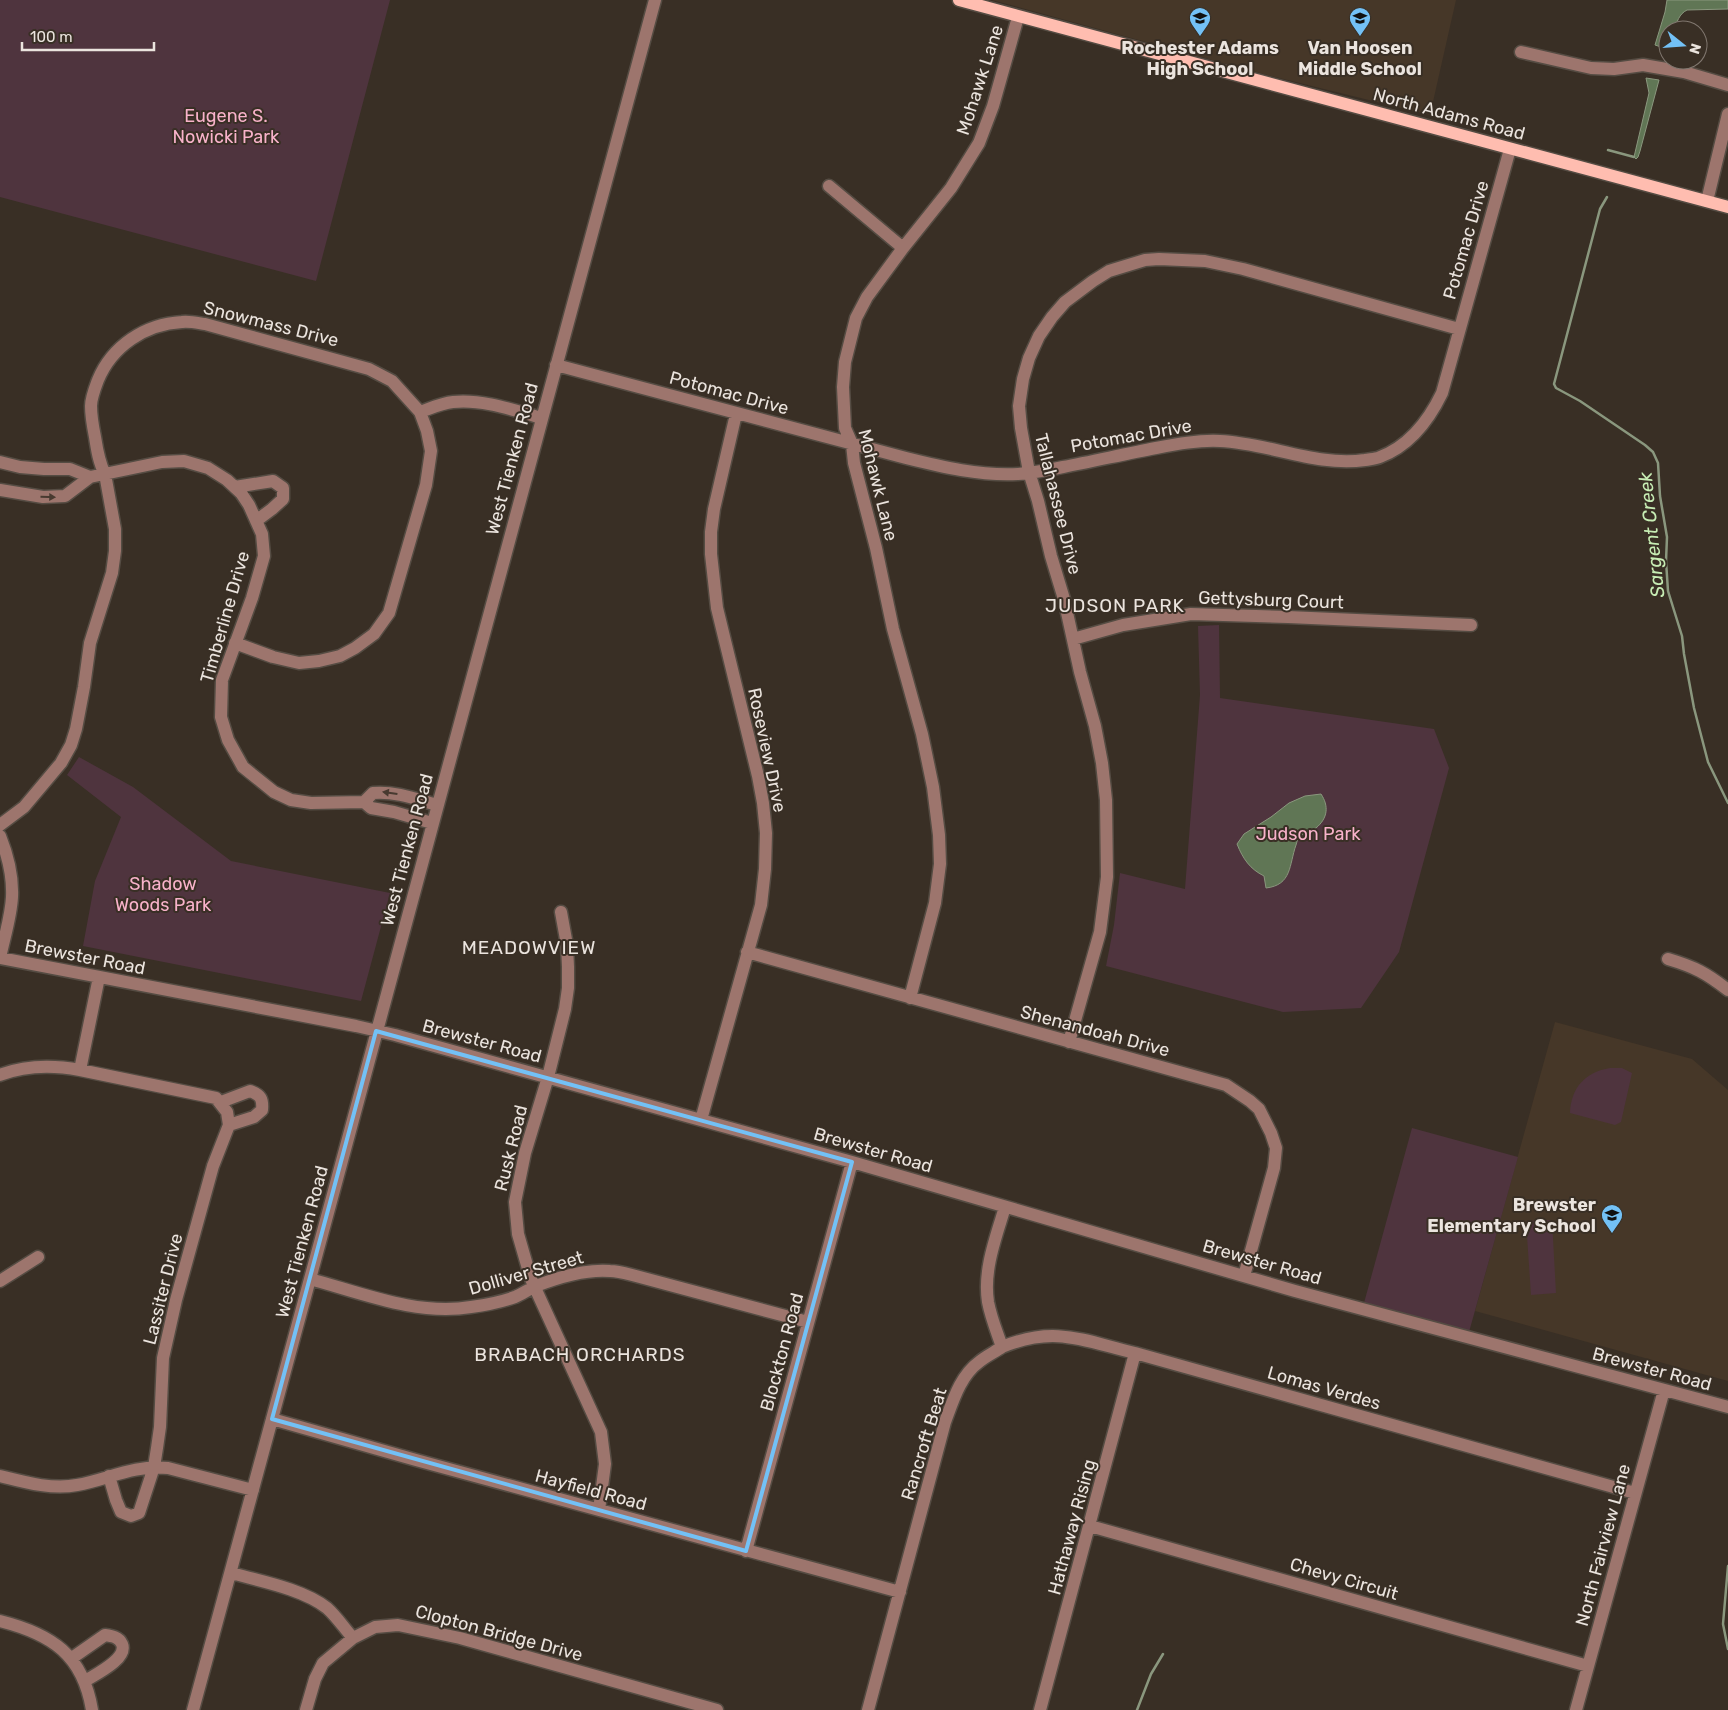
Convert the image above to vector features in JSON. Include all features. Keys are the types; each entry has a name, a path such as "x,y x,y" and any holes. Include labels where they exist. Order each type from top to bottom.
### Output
{"main road":[{"name":"North Adams Road","path":"959,0 1728,207"}],"street":[{"name":"West Tienken Road","path":"193,1710 654,0"},
{"name":"Mohawk Lane","path":"910,998 936,903 940,864 939,835 933,787 922,734 893,628 876,548 854,463 852,444 845,428 843,403 845,362 856,318 868,297 903,248 951,188 980,143 993,106 1018,17"},
{"path":"1520,52 1591,68 1643,65 1684,72 1728,86"},
{"path":"1707,201 1728,114"},
{"name":"Potomac Drive","path":"556,365 945,468 1008,474 1029,472 1108,459 1184,443 1211,440 1236,441 1332,461 1380,458 1401,446 1411,437 1434,409 1442,393 1510,149"},
{"path":"829,186 903,248"},
{"name":"Tallahassee Drive","path":"1069,1042 1100,932 1107,877 1106,800 1095,726 1029,472 1019,406 1023,379 1029,358 1039,336 1065,302 1109,271 1144,260 1168,259 1205,261 1243,269 1459,329"},
{"name":"Snowmass Drive","path":"0,825 24,806 61,763 71,745 84,687 90,643 112,573 115,530 105,474 97,452 91,404 101,373 110,358 126,342 139,334 168,323 184,321 205,324 369,369 392,381 420,412 431,450 430,470 389,613 374,634 340,656 299,663 273,657 235,643"},
{"path":"420,412 453,402 471,402 509,409 542,418"},
{"name":"Roseview Drive","path":"701,1120 761,905 765,869 766,833 758,776 717,608 711,554 714,509 736,414"},
{"name":"Timberline Drive","path":"0,490 43,497 65,496 90,477 152,463 184,461 208,468 227,480 241,493 249,505 262,534 264,556 258,580 222,680 221,717 228,740 243,767 274,792 291,800 311,803 364,802 371,808 394,812 432,823"},
{"name":"Timberline Drive","path":"0,462 44,470 70,469 90,477"},
{"path":"235,487 273,481 283,488 283,499 256,521"},
{"name":"Gettysburg Court","path":"1072,639 1124,625 1191,614 1288,616 1470,625"},
{"name":"Timberline Drive","path":"364,802 373,793 380,792 402,795 437,805"},
{"path":"0,836 8,858 12,880 12,898 0,958"},
{"name":"Rusk Road","path":"561,912 567,945 568,988 565,1009 548,1077 525,1153 515,1202 522,1253 534,1287 601,1432 605,1464 599,1510"},
{"name":"Shenandoah Drive","path":"748,952 1226,1085 1250,1100 1259,1109 1276,1148 1274,1168 1244,1276"},
{"name":"Brewster Road","path":"0,958 376,1031 852,1162 1244,1276 1728,1407"},
{"path":"1668,960 1692,966 1728,990"},
{"path":"80,1070 99,977"},
{"path":"0,1075 38,1067 58,1066 198,1093 216,1098 221,1102 227,1112 229,1125 254,1117 262,1110 263,1100 258,1094 250,1091 221,1102"},
{"name":"Lassiter Drive","path":"109,1476 121,1512 131,1516 139,1513 154,1467 160,1427 163,1358 176,1300 210,1177 229,1125"},
{"name":"Blockton Road","path":"746,1551 852,1162"},
{"path":"1002,1347 991,1317 987,1282 988,1267 1005,1207"},
{"path":"0,1281 38,1256"},
{"name":"Dolliver Street","path":"310,1279 402,1304 430,1309 452,1309 494,1303 564,1277 588,1272 611,1271 808,1322"},
{"name":"Lomas Verdes","path":"1002,1347 1021,1339 1050,1335 1070,1337 1136,1353 1635,1493"},
{"name":"Rancroft Beat","path":"868,1710 945,1422 956,1394 966,1376 978,1362 1002,1347"},
{"name":"Hathaway Rising","path":"1040,1710 1136,1353"},
{"name":"North Fairview Lane","path":"1576,1710 1664,1390"},
{"name":"Hayfield Road","path":"272,1419 900,1592"},
{"path":"0,1476 60,1487 78,1485 127,1470 154,1467 168,1468 253,1490"},
{"name":"Chevy Circuit","path":"1090,1526 1588,1666"},
{"path":"231,1573 312,1599 326,1608 353,1638"},
{"path":"0,1621 36,1632 72,1658 85,1681 92,1710"},
{"name":"Clopton Bridge Drive","path":"306,1710 315,1679 323,1664 353,1638 375,1627 398,1625 460,1638 717,1710"},
{"path":"72,1658 105,1635 114,1636 120,1640 123,1646 122,1653 118,1659 85,1681"}],"highlighted area":[{"path":"376,1031 852,1162 746,1551 272,1419"}],"shaded area":[{"name":"Van Hoosen Middle School","path":"992,0 1456,0 1430,115 1263,74"},
{"path":"1667,0 1728,0 1728,9 1687,10 1678,20 1663,20"},
{"path":"1658,35 1658,46 1655,45"},
{"path":"1646,78 1659,80 1640,151 1636,159 1634,157 1649,93"},
{"path":"1321,794 1326,807 1323,820 1316,828 1302,835 1298,840 1288,873 1281,883 1266,888 1264,876 1248,863 1237,844 1244,834 1289,803 1305,796"},
{"name":"Brewster Elementary School","path":"1555,1022 1692,1059 1728,1090 1728,1381 1475,1311"}],"green space":[{"name":"Eugene S. Nowicki Park","path":"0,0 390,0 316,281 0,197"},
{"name":"Judson Park","path":"1219,625 1220,698 1434,729 1449,768 1399,952 1361,1008 1283,1012 1106,966 1114,925 1120,873 1185,889 1200,695 1198,626"},
{"name":"Shadow Woods Park","path":"79,757 133,787 231,861 390,893 361,1001 83,946 95,881 121,817 67,775"},
{"path":"1610,1068 1622,1068 1632,1073 1621,1122 1615,1125 1570,1113 1573,1096 1581,1083 1593,1073"},
{"path":"1412,1128 1518,1157 1469,1332 1364,1303"},
{"path":"1552,1220 1556,1293 1531,1295 1526,1221"}],"waterway":[{"path":"1608,150 1634,157"},
{"name":"Sargent Creek","path":"1607,197 1600,209 1554,384 1556,388 1580,401 1645,445 1653,452 1658,463 1660,496 1667,537 1668,591 1682,636 1694,708 1708,762 1728,803"},
{"name":"Sargent Creek","path":"1728,1566 1723,1624 1728,1649"},
{"path":"1137,1710 1151,1674 1163,1654"}],"place":[{"name":"Rochester Adams High School","path":"1200,37"},
{"name":"Van Hoosen Middle School","path":"1360,37"},
{"name":"Brewster Elementary School","path":"1612,1234"}],"district":[{"name":"JUDSON PARK","path":"1115,605"},
{"name":"MEADOWVIEW","path":"529,947"},
{"name":"BRABACH ORCHARDS","path":"580,1354"}]}
